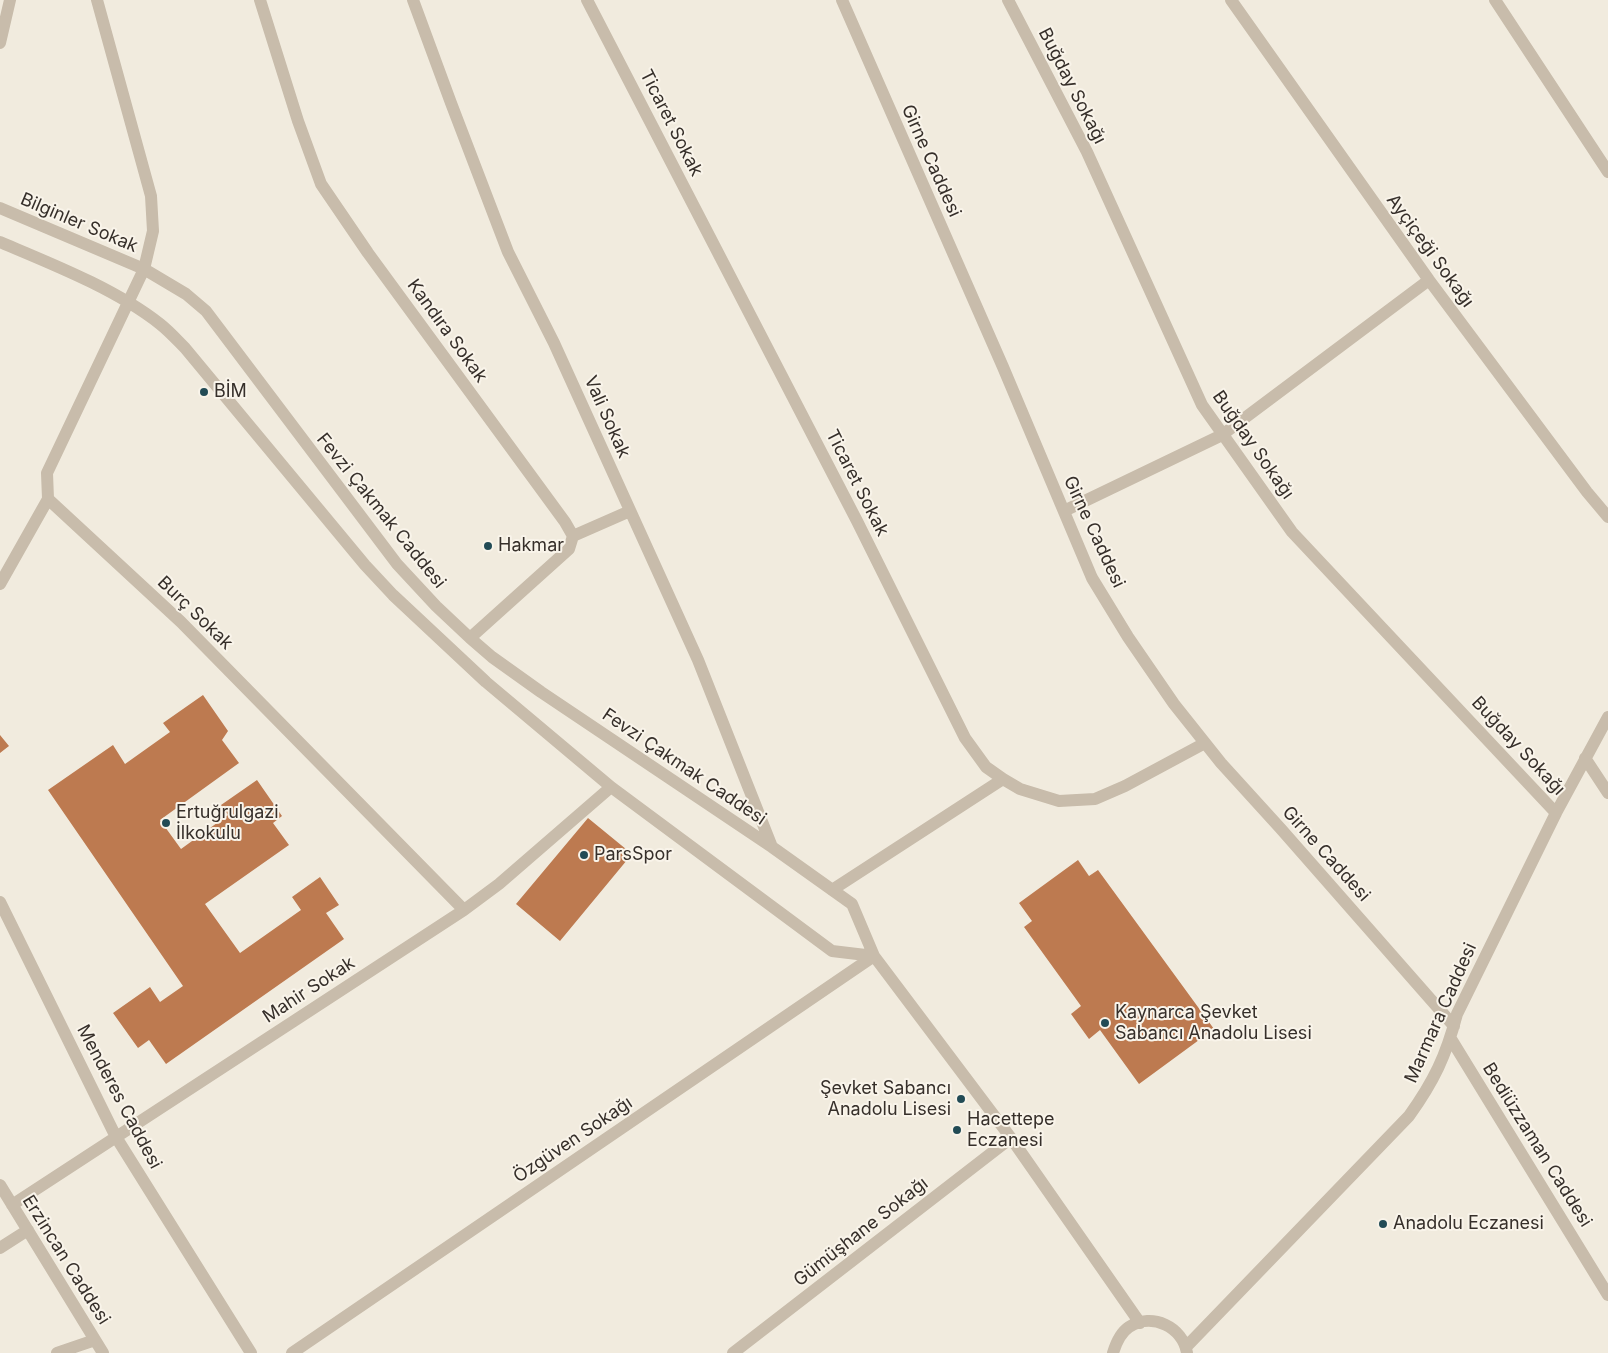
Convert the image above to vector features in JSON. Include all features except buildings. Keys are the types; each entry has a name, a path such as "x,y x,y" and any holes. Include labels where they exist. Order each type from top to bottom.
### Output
{"street":[{"path":"0,43 10,0"},
{"path":"0,584 48,499 47,473 144,270 153,231 151,196 97,0"},
{"name":"Kandıra Sokak","path":"260,0 298,121 321,184 368,253 565,522 573,536"},
{"name":"Vali Sokak","path":"414,0 450,103 508,252 554,343 698,660 772,847"},
{"name":"Ticaret Sokak","path":"588,0 857,521 965,738 986,767 1002,780 1020,789 1059,801 1095,799 1126,786 1205,743"},
{"name":"Girne Caddesi","path":"842,0 1092,578 1128,637 1174,704 1221,763 1454,1026"},
{"name":"Buğday Sokağı","path":"1008,0 1087,152 1202,405 1292,532 1556,814"},
{"name":"Ayçiçeği Sokağı","path":"1231,0 1429,280 1581,484 1608,517"},
{"path":"1495,0 1608,172"},
{"name":"Bilginler Sokak","path":"0,208 144,270"},
{"path":"0,242 79,277 128,303 159,324 185,348 365,565 393,595 486,682 611,787 832,951 874,956"},
{"name":"Fevzi Çakmak Caddesi","path":"144,270 186,294 206,311 397,564 436,606 470,638 492,657 541,692 772,847 852,904 874,956 1011,1138 1140,1322"},
{"path":"1064,511 1222,434 1429,280"},
{"name":"Burç Sokak","path":"48,499 180,622 464,910"},
{"path":"470,638 569,548 573,536 630,511"},
{"name":"Marmara Caddesi","path":"1187,1350 1409,1116 1428,1089 1451,1039 1457,1014 1556,814 1608,717"},
{"path":"1585,758 1608,793"},
{"path":"832,890 1002,780"},
{"name":"Mahir Sokak","path":"12,1205 464,910 498,884 611,787"},
{"name":"Menderes Caddesi","path":"0,902 116,1137 251,1353"},
{"name":"Özgüven Sokağı","path":"292,1353 874,956"},
{"name":"Bediüzzaman Caddesi","path":"1451,1039 1608,1295"},
{"name":"Gümüşhane Sokağı","path":"733,1353 1011,1138"},
{"name":"Erzincan Caddesi","path":"0,1185 103,1353"},
{"path":"0,1248 28,1230"},
{"path":"1113,1353 1121,1334 1140,1322 1152,1321 1163,1323 1173,1328 1181,1337 1187,1350"},
{"path":"57,1353 95,1340"}],"place":[{"name":"BİM","path":"204,392"},
{"name":"Hakmar","path":"488,546"},
{"name":"Ertuğrulgazi İlkokulu","path":"166,823"},
{"name":"ParsSpor","path":"584,855"},
{"name":"Kaynarca Şevket Sabancı Anadolu Lisesi","path":"1105,1023"},
{"name":"Şevket Sabancı Anadolu Lisesi","path":"961,1099"},
{"name":"Hacettepe Eczanesi","path":"957,1130"},
{"name":"Anadolu Eczanesi","path":"1383,1224"}]}
